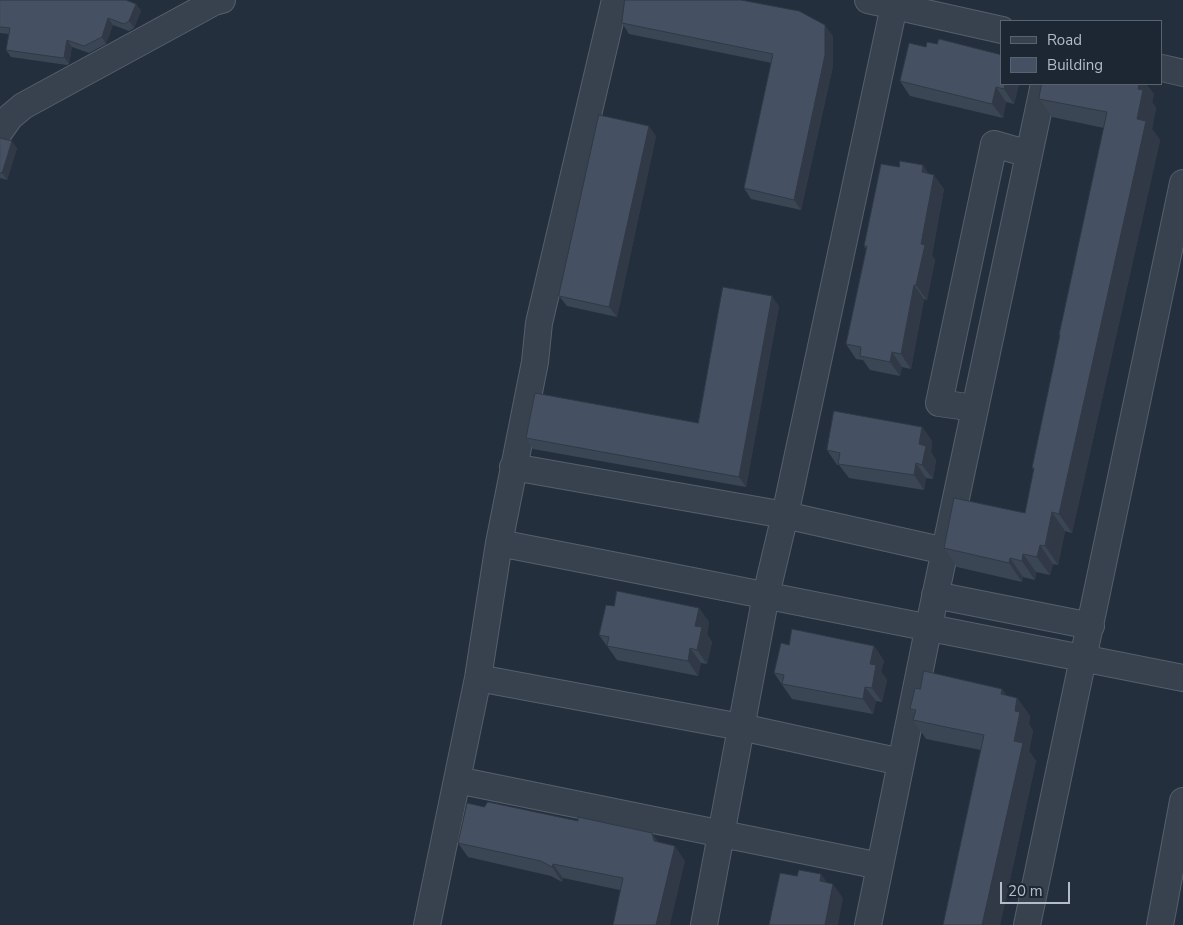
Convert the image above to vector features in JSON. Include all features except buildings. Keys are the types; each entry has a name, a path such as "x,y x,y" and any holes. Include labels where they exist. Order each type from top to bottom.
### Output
{"street":[{"path":"0,132 10,117 23,106 127,48 214,2 222,0"},
{"path":"427,925 478,678 499,543 535,362 538,323 614,0"},
{"path":"868,0 1000,30"},
{"path":"704,925 766,595 785,516 894,6"},
{"path":"1163,68 1183,73"},
{"path":"868,925 935,595 1044,85"},
{"path":"975,408 939,403 994,144 1029,154"},
{"path":"1027,925 1183,183"},
{"path":"513,468 785,516 945,551"},
{"path":"499,543 766,595 928,630 1183,678"},
{"path":"935,595 1091,626"},
{"path":"478,678 741,727 901,762"},
{"path":"457,780 880,866"},
{"path":"1160,925 1183,801"}]}
